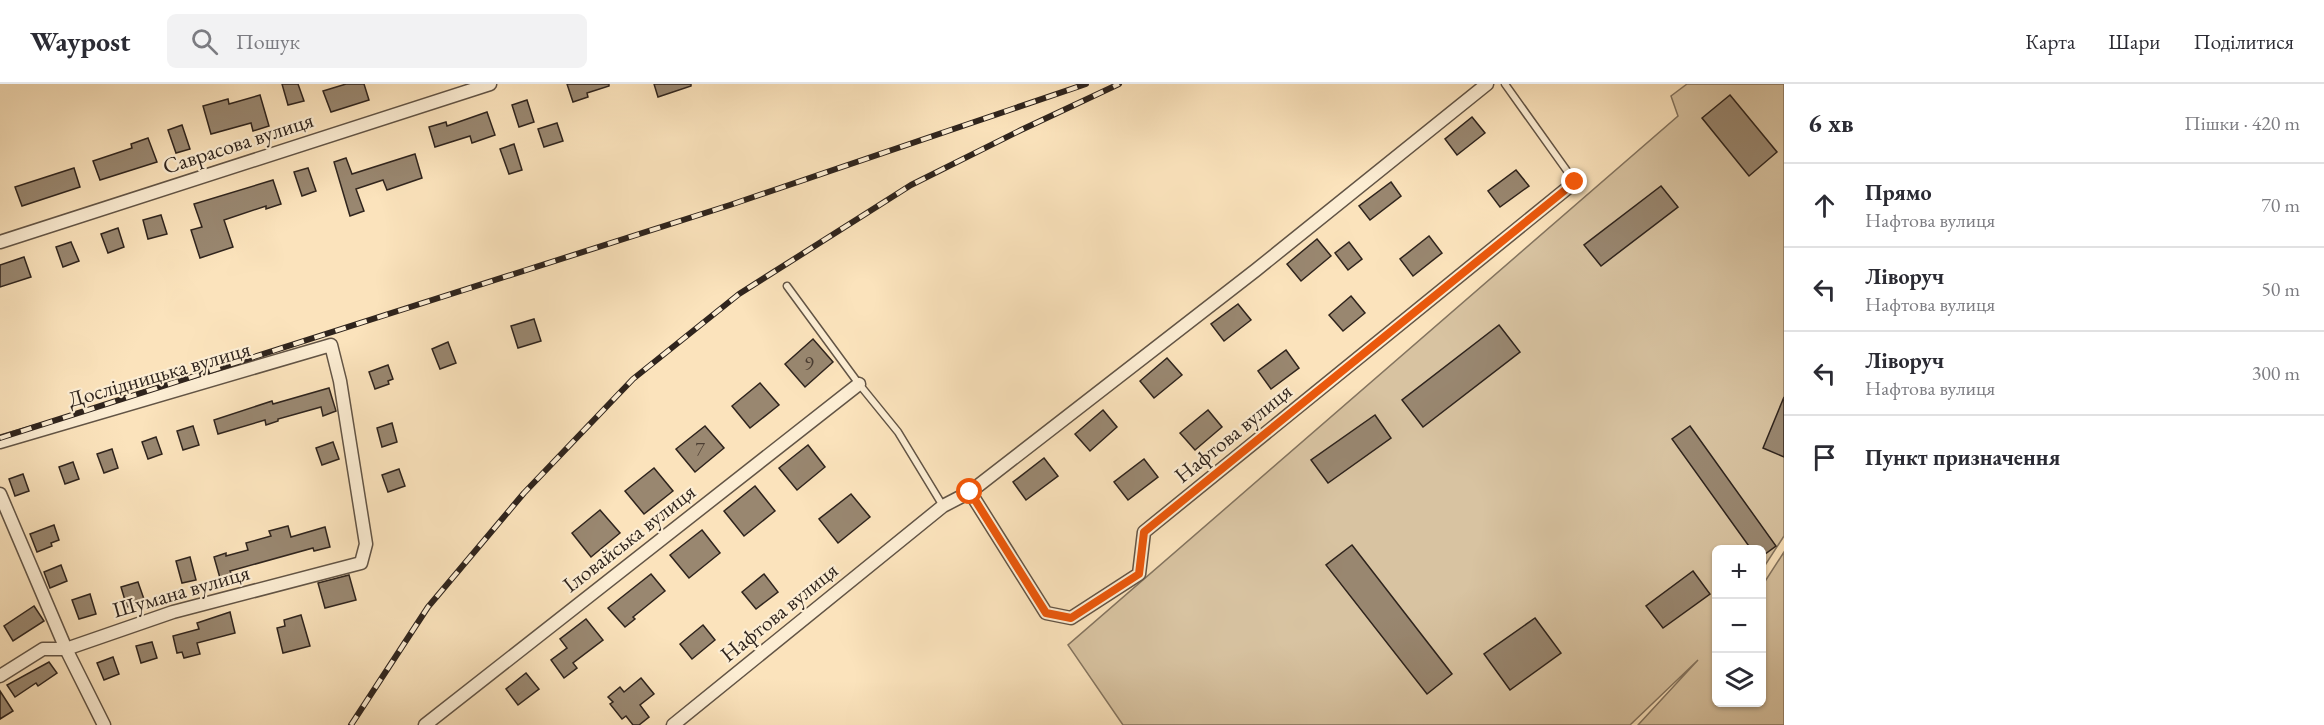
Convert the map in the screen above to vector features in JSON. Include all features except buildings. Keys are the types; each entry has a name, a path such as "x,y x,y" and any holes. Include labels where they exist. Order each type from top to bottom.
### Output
{"street":[{"name":"Саврасова вулиця","path":"0,242 490,84"},
{"name":"Нафтова вулиця","path":"673,725 943,506 970,492 1256,270 1487,84"},
{"name":"Нафтова вулиця","path":"970,492 1046,613 1071,618 1139,574 1144,532 1575,182"},
{"name":"Дослідницька вулиця","path":"0,442 331,345 340,381 366,544"},
{"name":"Іловайська вулиця","path":"425,725 859,384"},
{"path":"0,494 66,649 104,725"},
{"name":"Шумана вулиця","path":"0,676 42,649 66,649 173,612 361,563 366,544"}],"lane":[{"path":"1505,84 1575,182"},
{"path":"787,286 859,384 898,432 943,506"}],"shaded area":[{"path":"1687,84 1784,84 1784,536 1766,564 1766,545 1712,545 1712,707 1766,707 1766,580 1784,552 1784,725 1638,725 1698,660 1630,725 1123,725 1068,645 1678,116 1671,96"}],"railway":[{"path":"0,438 730,205 1086,84"},
{"path":"351,725 428,607 524,493 633,379 739,294 911,185 1119,84"}],"route":[{"path":"970,492 1046,613 1071,618 1139,574 1144,532 1575,182"}]}
